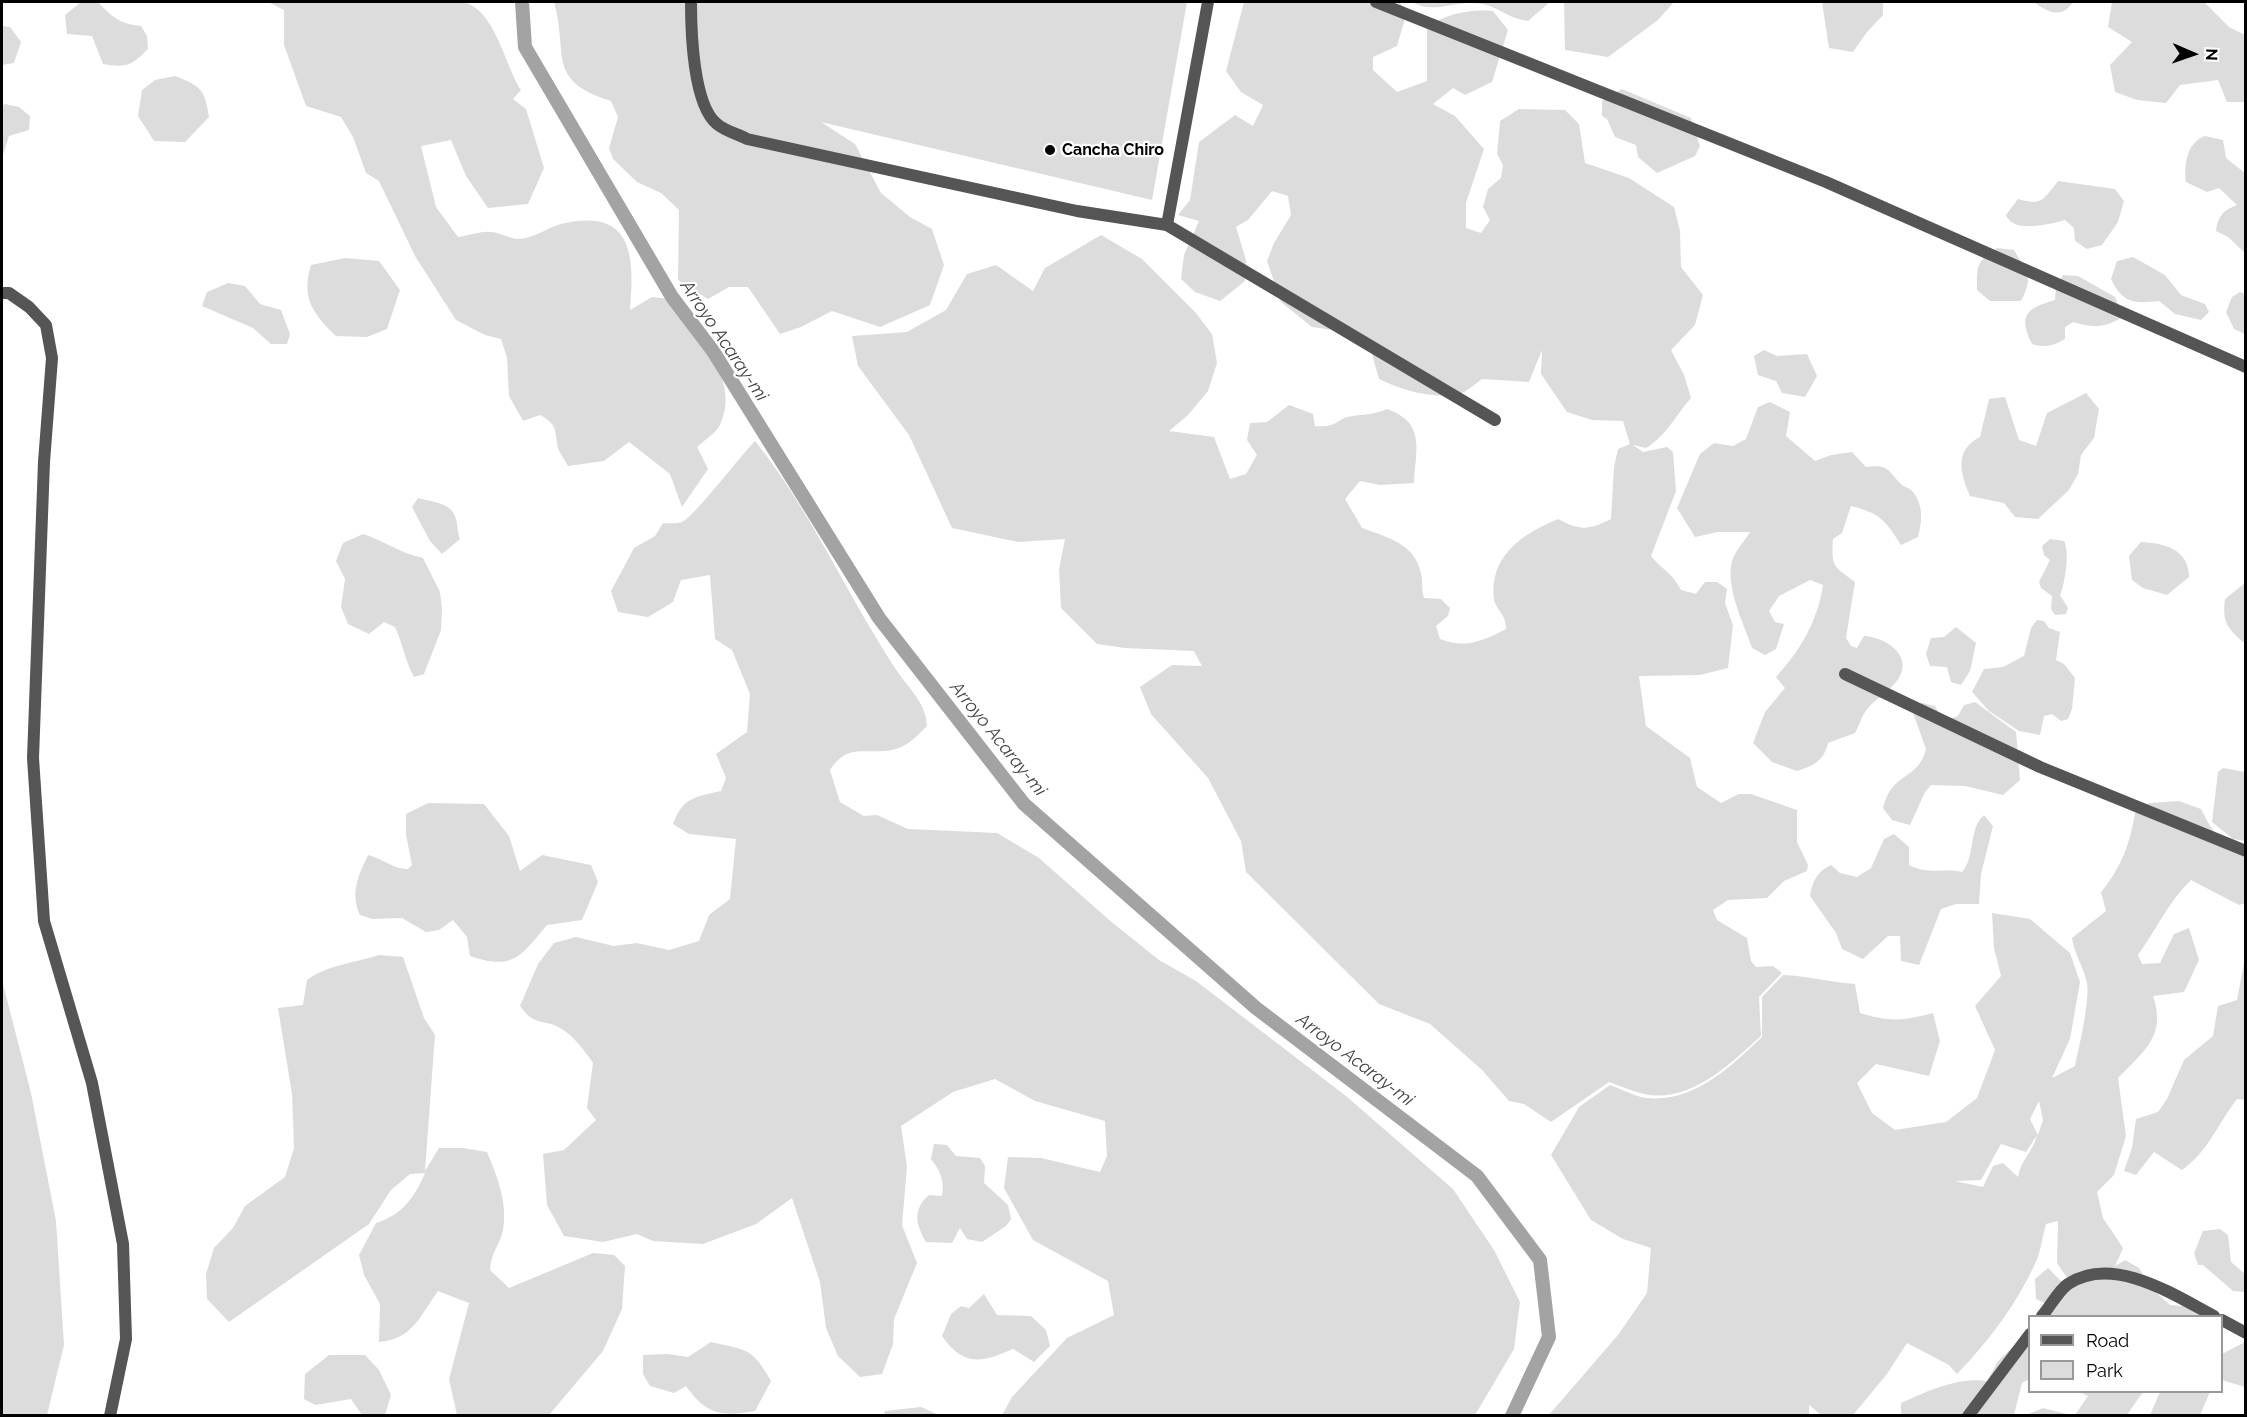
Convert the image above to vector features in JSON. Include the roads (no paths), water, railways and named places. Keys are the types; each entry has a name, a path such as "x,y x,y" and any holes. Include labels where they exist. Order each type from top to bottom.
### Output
{"street":[{"path":"691,2 691,34 699,92 716,124 747,139 1077,211 1167,225 1495,420"},
{"path":"1167,225 1208,2"},
{"path":"1376,2 1826,182 2246,367"},
{"path":"2,293 9,293 28,307 46,326 52,358 44,474 33,758 44,921 92,1083 123,1244 126,1339 110,1416"},
{"path":"1845,674 2040,767 2246,851"},
{"path":"2044,1315 2066,1285 2091,1273 2117,1275 2157,1286 2210,1315"},
{"path":"2223,1321 2246,1333"},
{"path":"1968,1416 2028,1337"}],"waterway":[{"name":"Arroyo Acaray-mi","path":"522,2 525,47 672,297 713,351 879,618 1024,804 1256,1008 1477,1176 1540,1260 1549,1337 1512,1416"}],"place":[{"name":"Cancha Chiro","path":"1050,150"}]}
